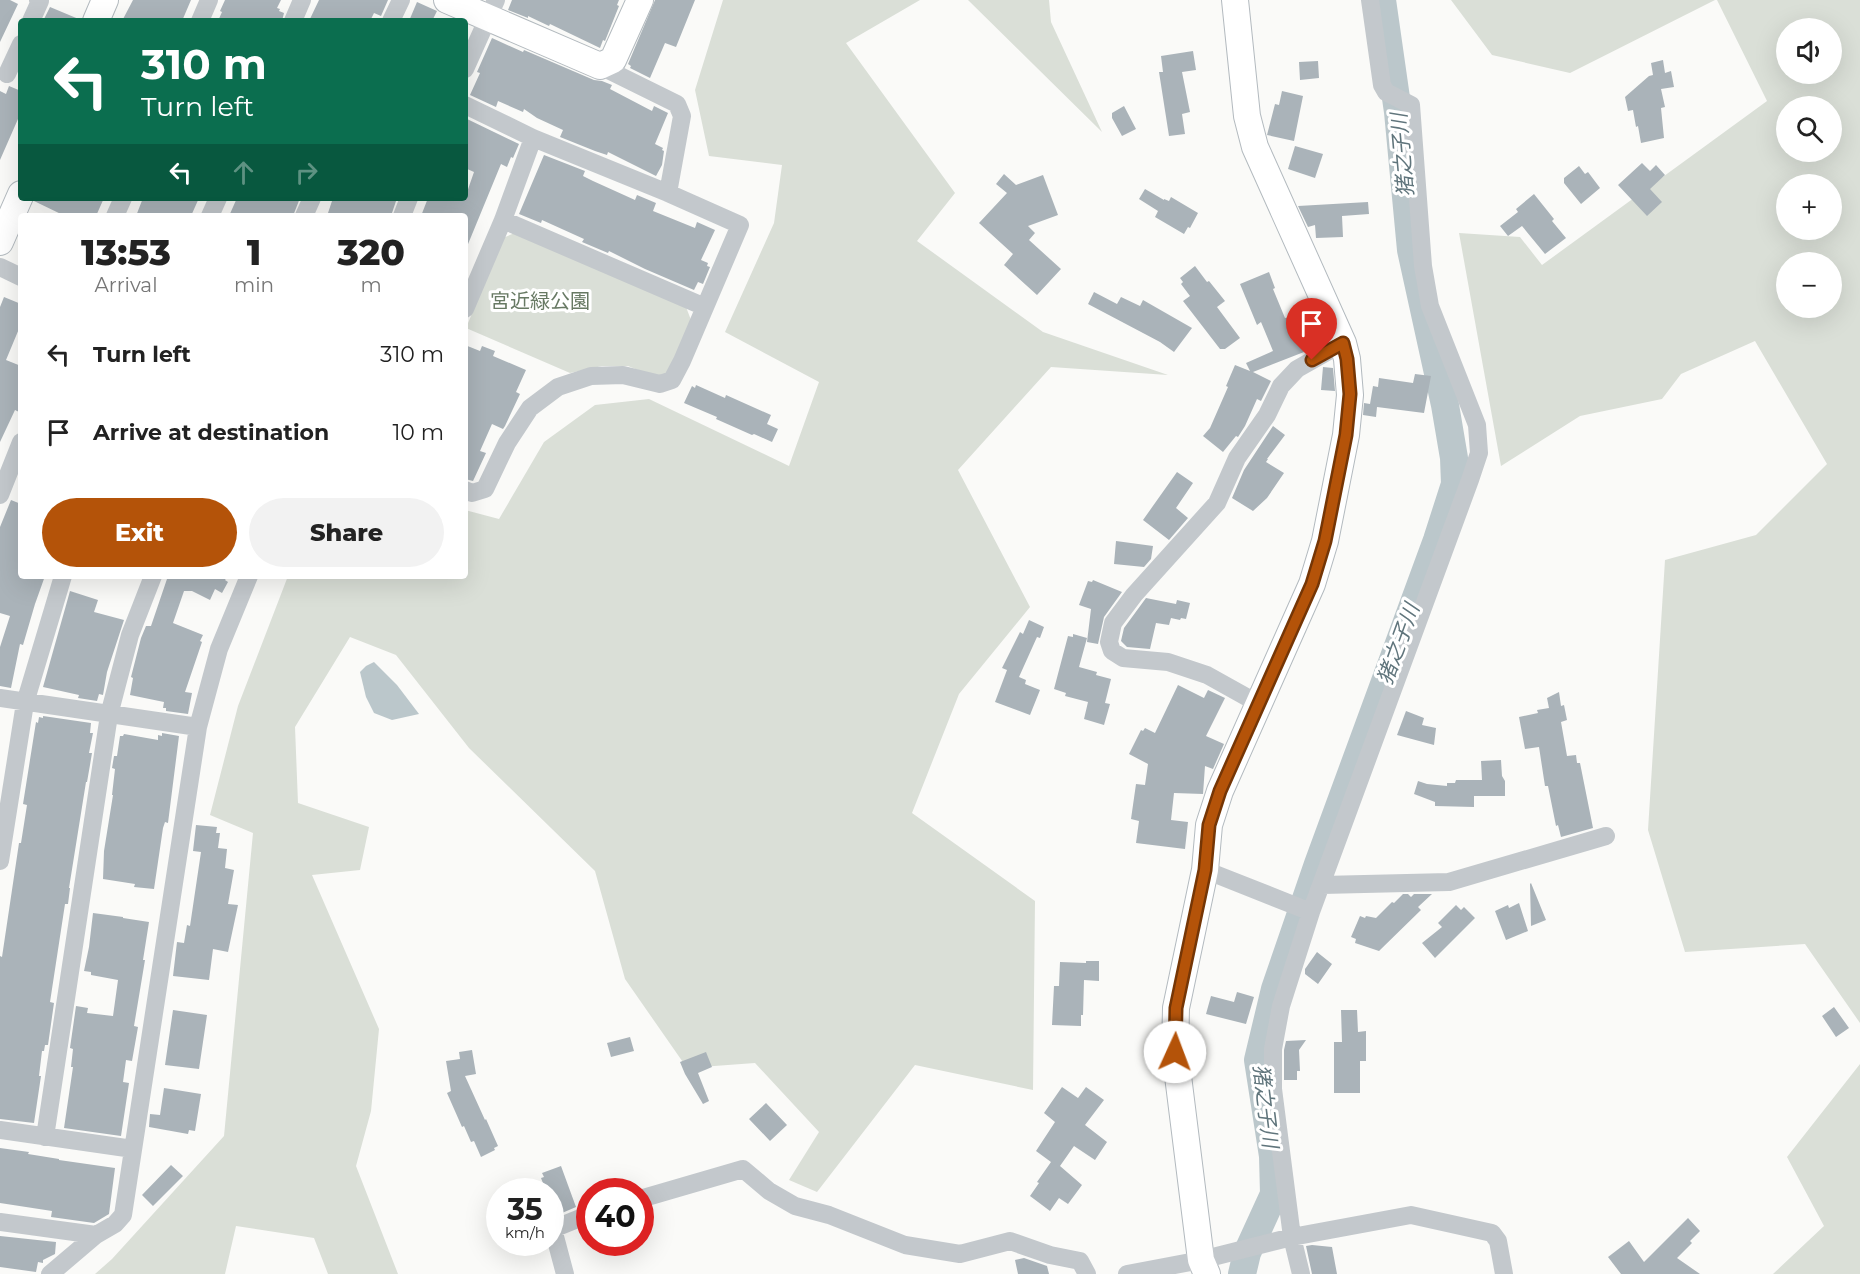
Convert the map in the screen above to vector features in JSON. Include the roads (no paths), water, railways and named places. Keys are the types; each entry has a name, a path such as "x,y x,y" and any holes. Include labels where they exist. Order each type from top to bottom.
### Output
{"street":[{"path":"32,18 40,1 38,0"},
{"path":"97,18 105,0"},
{"path":"201,18 209,0"},
{"path":"294,18 302,0"},
{"path":"393,18 401,0"},
{"path":"447,0 492,9 677,104 682,116 668,193"},
{"path":"600,66 613,60 640,0"},
{"path":"1204,1267 1175,1052 1176,1008 1205,870 1209,825 1220,791 1312,584 1325,541 1346,435 1350,394 1343,343 1256,147 1247,116 1235,0"},
{"path":"1301,1274 1292,1237 1273,1089 1273,1049 1302,908 1322,885 1479,453 1477,425 1430,306 1423,266 1410,105 1394,96 1382,85 1370,0"},
{"path":"468,62 492,9"},
{"path":"10,75 18,52"},
{"path":"468,106 533,138 740,225 672,380 660,384 623,375 591,376 558,387 530,408 507,443 485,489 472,493 468,491"},
{"path":"468,302 503,220 533,138"},
{"path":"0,242 18,201"},
{"path":"503,220 705,307"},
{"path":"0,267 18,276"},
{"path":"1259,704 1207,675 1168,662 1124,658 1112,651 1109,642 1113,623 1134,595 1217,503 1237,458 1266,415 1281,386 1297,369 1343,343"},
{"path":"0,495 18,450"},
{"path":"0,861 25,703 62,579"},
{"path":"45,1137 109,715 130,634 152,579"},
{"path":"50,1274 96,1235 115,1224 123,1215 198,727 219,649 248,579"},
{"path":"0,698 198,727"},
{"path":"1322,885 1449,882 1606,836"},
{"path":"1205,870 1302,908"},
{"path":"0,1130 133,1149"},
{"path":"654,1195 743,1170 769,1191 795,1206 830,1215 905,1245 960,1254 1010,1241 1050,1255 1080,1262 1087,1274"},
{"path":"1127,1274 1204,1267 1234,1251 1292,1237 1412,1215 1492,1233 1498,1241 1504,1274"},
{"path":"565,1274 553,1228 576,1219"},
{"path":"0,1222 96,1235"}],"waterway":[{"name":"猪之子川","path":"1242,1274 1247,1253 1274,1194 1273,1156 1258,1060 1275,989 1318,864 1437,540 1455,484 1454,458 1445,405 1411,250 1398,112 1382,0"}],"park label":[{"name":"宮近緑公園","path":"540,301"}]}
